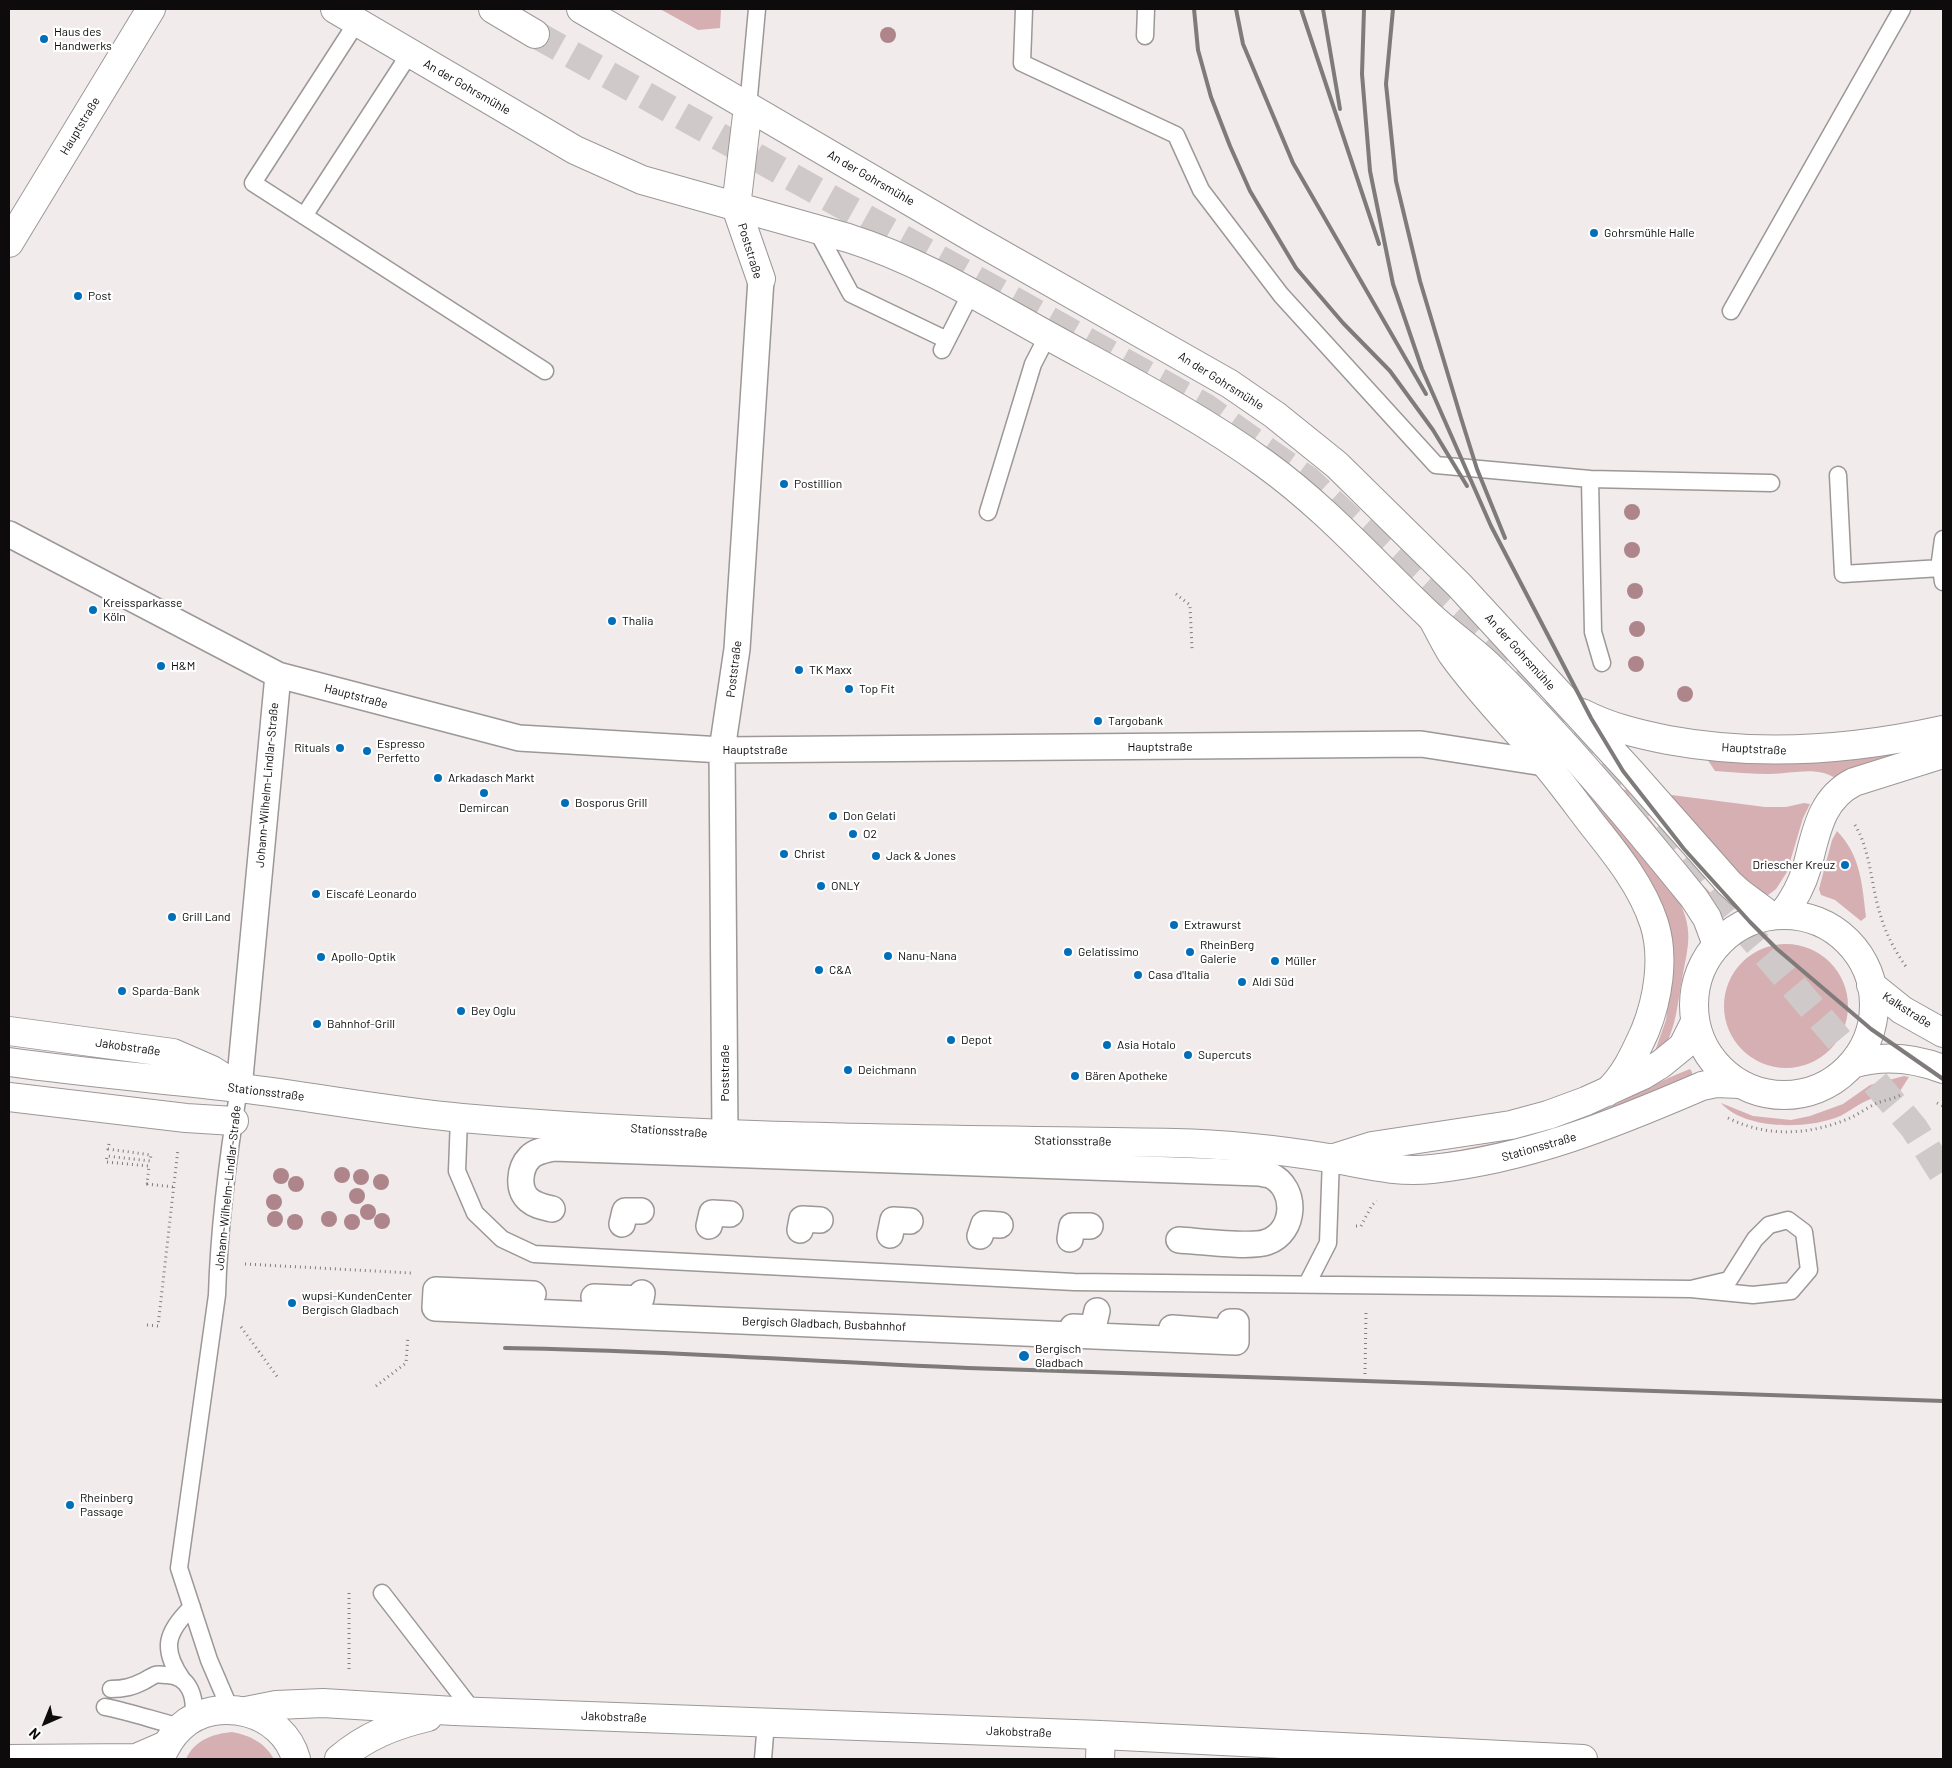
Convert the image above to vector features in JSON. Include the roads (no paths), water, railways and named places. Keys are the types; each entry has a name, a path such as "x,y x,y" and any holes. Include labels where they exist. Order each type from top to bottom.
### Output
{"street":[{"name":"Hauptstraße","path":"9,244 152,9"},
{"path":"493,9 535,34"},
{"name":"An der Gohrsmühle","path":"581,9 1230,384 1275,415 1337,465 1459,585 1740,893 1777,916"},
{"name":"An der Gohrsmühle","path":"346,15 575,150 642,180 878,248 916,265 971,293 1184,411 1263,463 1334,520 1432,617 1464,642 1492,669 1586,769 1694,898 1707,918 1717,945"},
{"path":"736,207 748,107"},
{"name":"Poststraße","path":"725,1135 722,750 737,648 761,279 736,207"},
{"name":"Hauptstraße","path":"9,534 278,675 519,738 722,750 1421,744 1544,762"},
{"name":"An der Gohrsmühle","path":"1432,617 1452,653 1544,762 1606,841 1637,886 1655,925 1659,964 1654,1003 1648,1024 1631,1061 1618,1082 1608,1092"},
{"name":"Johann-Wilhelm-Lindlar-Straße","path":"240,1088 278,675"},
{"name":"Hauptstraße","path":"1570,706 1590,718 1641,735 1692,744 1747,750 1821,749 1943,730"},
{"path":"1777,916 1789,906 1800,885 1818,824 1831,800 1846,786 1854,782 1943,754"},
{"path":"1777,916 1806,918 1818,922 1839,934 1862,962 1871,985 1874,1007 1871,1029 1866,1042 1852,1064 1828,1084 1810,1092 1789,1096 1769,1094 1740,1084 1719,1068 1710,1058 1704,1047 1695,1022 1694,998 1698,975 1709,954 1729,934 1742,925 1777,916"},
{"name":"Kalkstraße","path":"1871,985 1902,1010 1943,1033"},
{"name":"Stationsstraße","path":"1331,1158 1372,1146 1511,1125 1548,1115 1608,1092 1661,1064 1684,1046 1695,1022"},
{"name":"Jakobstraße","path":"9,1031 173,1053 212,1070 240,1088"},
{"path":"1852,1064 1875,1059 1896,1059 1928,1064 1943,1070"},
{"name":"Stationsstraße","path":"9,1062 85,1073 240,1088 459,1118 725,1135 1212,1144 1331,1158 1361,1166 1414,1171 1478,1163 1550,1146 1654,1108 1702,1086 1716,1083 1740,1084"},
{"path":"9,1097 186,1118 234,1121"},
{"path":"552,1209 540,1206 529,1200 522,1190 521,1178 524,1165 531,1156 542,1150 553,1148 1259,1173 1270,1175 1282,1184 1289,1197 1288,1223 1279,1234 1267,1242 1254,1244 1179,1240"},
{"name":"Bergisch Gladbach, Busbahnhof","path":"533,1294 436,1290 435,1308 1236,1342 1236,1322 1230,1322 1228,1332 1172,1328"},
{"path":"594,1297 641,1299 642,1293"},
{"name":"Bergisch Gladbach, Busbahnhof","path":"712,1313 731,1313 733,1301"},
{"name":"Bergisch Gladbach, Busbahnhof","path":"798,1315 822,1316 825,1304"},
{"name":"Bergisch Gladbach, Busbahnhof","path":"890,1317 912,1319 914,1308"},
{"path":"1073,1326 1093,1328 1097,1311"},
{"path":"981,1322 1003,1322 1005,1312"},
{"name":"Jakobstraße","path":"9,1759 136,1758 175,1737 210,1712 276,1705 323,1703 464,1711 766,1722 1101,1747 1584,1759"},
{"path":"238,1710 266,1720 283,1734 296,1759"},
{"name":"Jakobstraße","path":"339,1759 370,1737 398,1724 464,1711"}],"lane":[{"path":"748,107 757,9"},
{"path":"1024,9 1022,63 1176,135 1201,190 1280,295 1436,465 1590,479 1771,483"},
{"path":"1145,36 1146,9"},
{"path":"1731,311 1902,9"},
{"path":"346,15 276,147 253,183 545,370"},
{"path":"304,216 410,54"},
{"path":"816,229 851,294 944,345 971,293"},
{"path":"988,512 1033,364 1048,336"},
{"path":"1838,475 1843,574 1942,575 1940,561 1943,539"},
{"path":"1590,479 1593,632 1602,663"},
{"name":"Johann-Wilhelm-Lindlar-Straße","path":"238,1710 210,1660 179,1568 217,1295 218,1262 234,1121 240,1088"},
{"path":"459,1118 457,1171 475,1213 502,1239 534,1254 1013,1280 1691,1289 1753,1295 1791,1291 1809,1270 1804,1232 1788,1220 1769,1225 1755,1239 1729,1280 1691,1289"},
{"path":"1307,1284 1328,1243 1331,1158"},
{"path":"382,1593 464,1711"},
{"path":"105,1707 133,1712 161,1722 175,1737 195,1708 188,1685 172,1665 168,1648 172,1634 181,1618 192,1607"},
{"path":"111,1689 133,1687 155,1675 175,1675 182,1679"},
{"path":"763,1759 766,1722"}],"tunnel":[{"path":"535,34 1205,407 1308,480 1543,700 1649,816 1914,1128 1943,1174"}],"railway":[{"path":"1194,9 1198,50 1211,97 1250,191 1296,268 1343,323 1390,371 1433,430 1467,486"},
{"path":"1236,9 1243,44 1293,163 1426,394"},
{"path":"1301,9 1379,244"},
{"path":"1323,9 1340,109"},
{"path":"1364,9 1362,74 1370,171 1393,284 1422,369 1491,526 1591,718 1623,771 1684,849 1750,922 1777,949 1871,1029 1943,1079"},
{"path":"1393,9 1386,84 1396,181 1420,281 1461,418 1477,469 1505,538"},
{"path":"505,1348 679,1354 968,1368 1943,1401"}],"place":[{"name":"Haus des Handwerks","path":"44,39"},
{"name":"Gohrsmühle Halle","path":"1594,233"},
{"name":"Post","path":"78,296"},
{"name":"Postillion","path":"784,484"},
{"name":"Kreissparkasse Köln","path":"93,610"},
{"name":"Thalia","path":"612,621"},
{"name":"H&M","path":"161,666"},
{"name":"TK Maxx","path":"799,670"},
{"name":"Top Fit","path":"849,689"},
{"name":"Targobank","path":"1098,721"},
{"name":"Rituals","path":"340,748"},
{"name":"Espresso Perfetto","path":"367,751"},
{"name":"Arkadasch Markt","path":"438,778"},
{"name":"Demircan","path":"484,793"},
{"name":"Bosporus Grill","path":"565,803"},
{"name":"Don Gelati","path":"833,816"},
{"name":"O2","path":"853,834"},
{"name":"Christ","path":"784,854"},
{"name":"Jack & Jones","path":"876,856"},
{"name":"Driescher Kreuz","path":"1845,865"},
{"name":"ONLY","path":"821,886"},
{"name":"Eiscafé Leonardo","path":"316,894"},
{"name":"Grill Land","path":"172,917"},
{"name":"Extrawurst","path":"1174,925"},
{"name":"Gelatissimo","path":"1068,952"},
{"name":"RheinBerg Galerie","path":"1190,952"},
{"name":"Nanu-Nana","path":"888,956"},
{"name":"Apollo-Optik","path":"321,957"},
{"name":"Müller","path":"1275,961"},
{"name":"C&A","path":"819,970"},
{"name":"Casa d'Italia","path":"1138,975"},
{"name":"Aldi Süd","path":"1242,982"},
{"name":"Sparda-Bank","path":"122,991"},
{"name":"Bey Oglu","path":"461,1011"},
{"name":"Bahnhof-Grill","path":"317,1024"},
{"name":"Depot","path":"951,1040"},
{"name":"Asia Hotalo","path":"1107,1045"},
{"name":"Supercuts","path":"1188,1055"},
{"name":"Deichmann","path":"848,1070"},
{"name":"Bären Apotheke","path":"1075,1076"},
{"name":"wupsi-KundenCenter Bergisch Gladbach","path":"292,1303"},
{"name":"Bergisch Gladbach","path":"1024,1356"},
{"name":"Rheinberg Passage","path":"70,1505"}]}
